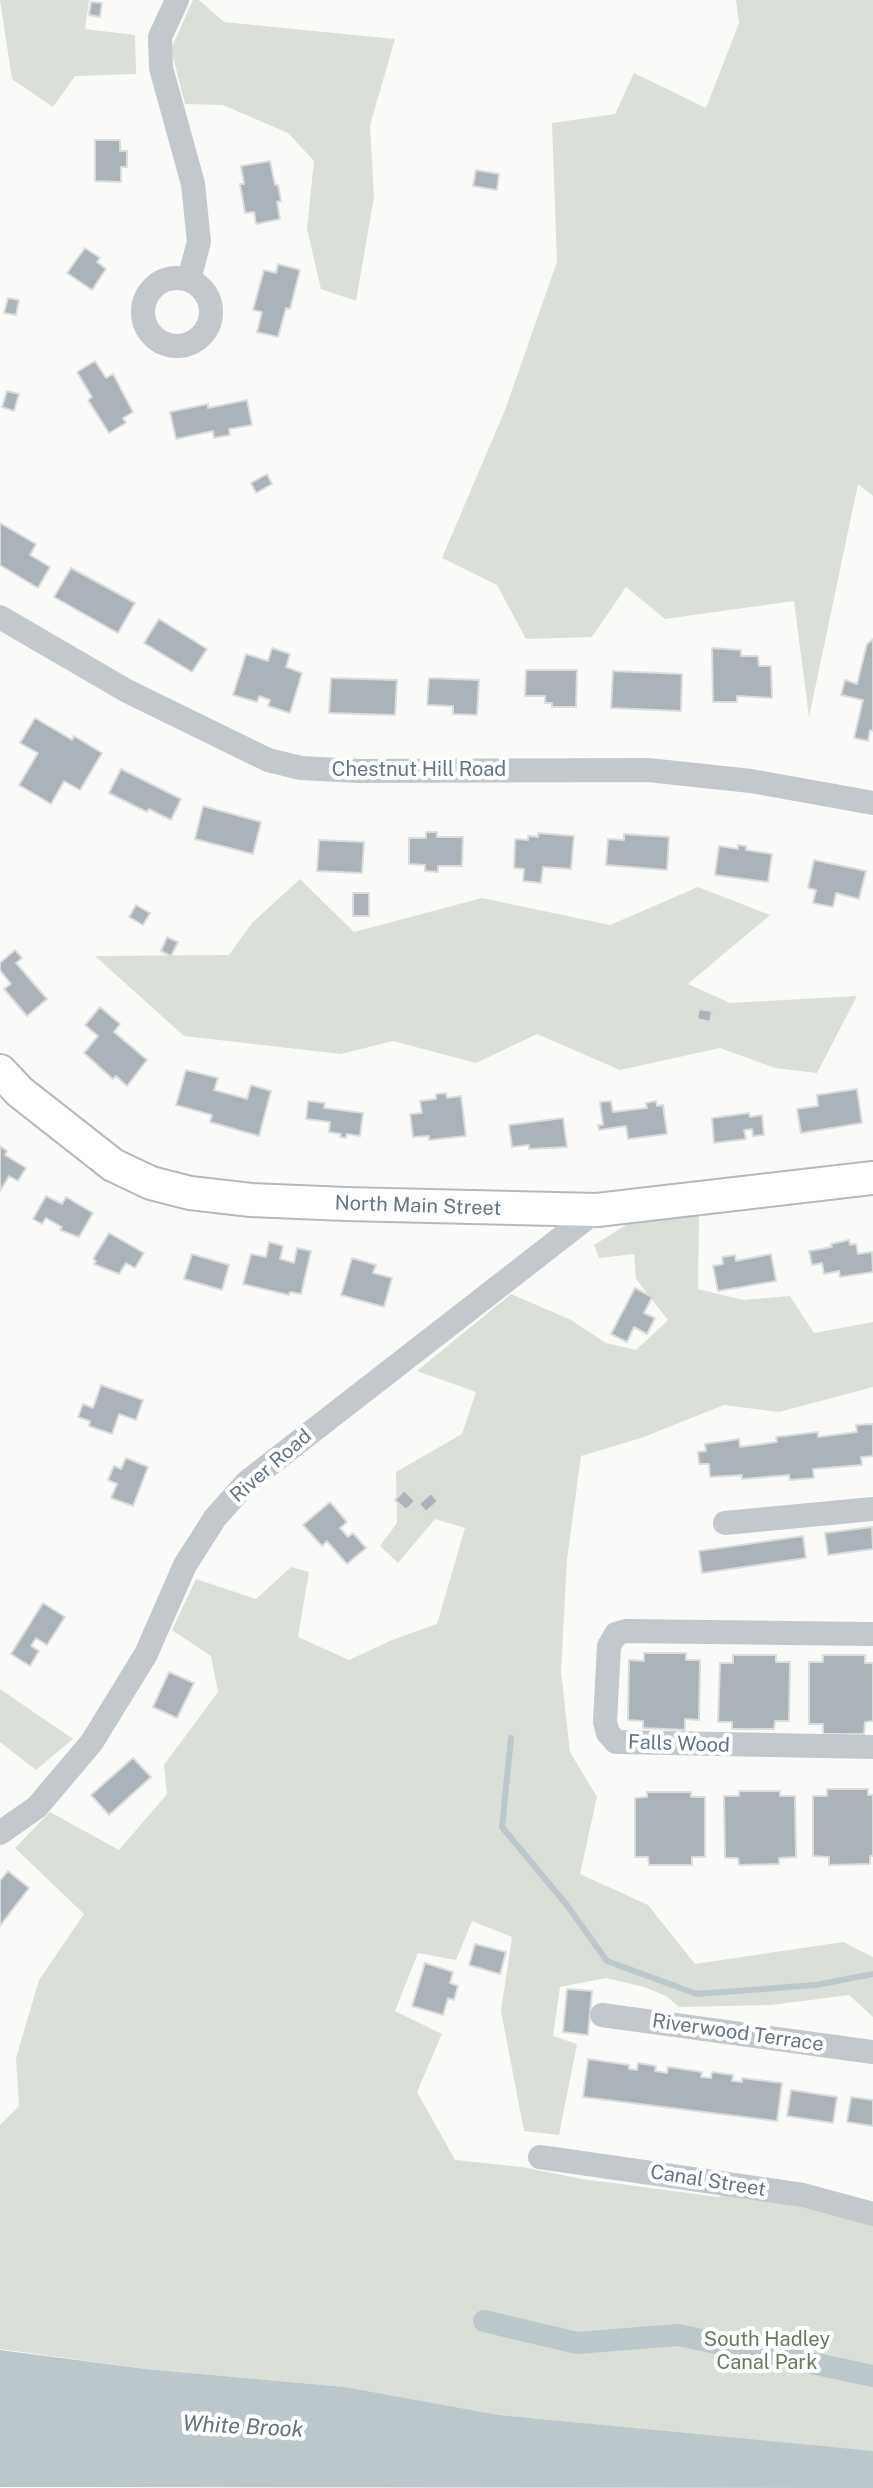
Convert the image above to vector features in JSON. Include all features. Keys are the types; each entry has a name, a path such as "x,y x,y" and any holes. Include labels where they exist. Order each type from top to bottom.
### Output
{"street":[{"path":"177,0 160,37 161,68 193,184 199,242 189,279"},
{"name":"Chestnut Hill Road","path":"0,617 127,691 268,760 301,768 358,771 648,770 751,781 873,803"},
{"name":"North Main Street","path":"0,1071 20,1092 113,1165 151,1183 190,1193 251,1200 346,1204 597,1210 873,1178"},
{"name":"River Road","path":"0,1833 37,1807 92,1742 146,1654 185,1565 215,1518 247,1482 597,1210"},
{"path":"725,1523 873,1509"},
{"name":"Falls Wood","path":"873,1634 626,1631 616,1634 609,1646 605,1722 608,1733 616,1742 873,1747"},
{"name":"Riverwood Terrace","path":"602,2015 873,2052"},
{"name":"Canal Street","path":"540,2157 803,2195 873,2214"}],"green space":[{"path":"0,0 89,0 85,29 135,35 136,74 75,76 53,107 12,79"},
{"path":"193,0 199,0 224,22 395,39 370,125 374,197 356,301 321,289 307,229 314,161 288,133 223,105 185,104 171,49"},
{"path":"736,0 873,0 873,496 858,484 809,717 794,601 665,619 626,587 592,637 526,639 497,585 442,558 505,410 557,262 552,123 615,114 634,73 706,108 739,23"},
{"path":"300,879 354,932 482,898 610,925 698,887 770,915 688,984 730,1003 857,996 817,1073 775,1068 720,1048 620,1070 537,1034 476,1063 393,1041 341,1054 184,1036 95,956 229,955 252,923"},
{"name":"South Hadley Canal Park","path":"699,1215 698,1289 743,1300 790,1296 814,1333 873,1322 873,1387 779,1412 724,1405 641,1438 581,1456 567,1560 561,1671 570,1752 597,1797 580,1874 648,1905 695,1964 843,1942 873,1957 873,2017 849,1995 771,2005 679,2007 666,1996 644,1987 606,1978 560,1987 553,2036 577,2044 559,2135 524,2131 501,2011 512,1937 472,1921 456,1960 418,1953 395,2011 442,2034 417,2092 455,2160 719,2197 729,2184 873,2215 873,2472 640,2429 499,2415 345,2387 146,2369 0,2349 0,2125 19,2106 16,2058 39,1980 84,1914 15,1848 50,1812 119,1850 167,1794 164,1765 218,1692 211,1656 172,1630 196,1579 256,1599 291,1567 309,1572 298,1637 349,1660 437,1624 465,1528 435,1519 398,1563 380,1546 397,1523 396,1472 462,1434 476,1392 417,1371 511,1294 571,1320 606,1343 636,1350 668,1320 636,1279 634,1254 599,1258 594,1245 631,1222"},
{"path":"0,1689 73,1739 36,1770 0,1742"}],"water":[{"name":"White Brook","path":"0,2350 146,2369 345,2387 499,2415 873,2451 873,2488 0,2487"}],"building":[{"path":"91,2 102,3 100,17 89,15"},
{"path":"95,140 120,140 120,151 127,151 127,167 121,167 121,182 95,181"},
{"path":"270,161 281,201 277,202 280,219 256,224 254,212 245,213 240,184 244,184 241,166"},
{"path":"476,170 499,174 497,190 473,186"},
{"path":"85,248 100,258 97,262 106,269 92,290 67,273"},
{"path":"278,264 300,270 290,309 286,308 278,337 257,332 262,312 253,310 264,270 276,273"},
{"path":"8,298 19,300 16,315 4,313"},
{"path":"95,361 106,378 113,374 133,412 123,418 126,423 109,433 88,400 92,397 77,372"},
{"path":"7,391 19,394 14,411 2,407"},
{"path":"247,400 252,425 229,429 230,435 214,438 213,431 176,439 170,412"},
{"path":"267,474 272,484 256,493 251,483"},
{"path":"0,523 36,544 30,555 50,567 38,588 0,565"},
{"path":"71,568 135,603 118,633 54,597"},
{"path":"159,619 207,649 192,672 144,643"},
{"path":"873,639 873,731 870,730 868,741 854,738 863,700 841,695 845,680 857,684 867,644"},
{"path":"272,648 290,654 286,667 302,673 290,713 268,706 270,700 259,696 257,702 233,695 246,654 268,661"},
{"path":"712,648 741,650 741,656 758,656 759,666 771,666 772,698 737,696 737,702 713,702"},
{"path":"526,670 577,670 576,707 552,707 552,703 545,703 545,696 525,696"},
{"path":"613,671 682,674 681,711 611,708"},
{"path":"331,678 397,680 395,715 329,713"},
{"path":"429,678 479,680 477,715 453,714 453,706 427,705"},
{"path":"35,718 102,753 80,790 64,781 51,804 19,785 38,753 20,743"},
{"path":"121,769 181,799 171,820 109,793"},
{"path":"203,806 261,822 253,854 195,839"},
{"path":"426,832 437,832 437,837 463,837 462,866 438,866 438,872 425,871 425,865 409,864 409,838 426,838"},
{"path":"538,833 574,836 571,869 543,867 541,883 523,881 524,869 514,868 515,839 528,840 528,836 538,837"},
{"path":"624,834 669,837 667,870 606,865 608,839 624,840"},
{"path":"319,840 364,842 362,873 317,871"},
{"path":"738,845 746,846 746,850 772,854 768,882 715,875 719,846 738,849"},
{"path":"814,860 866,871 859,899 836,893 833,907 813,903 816,890 808,888"},
{"path":"353,893 369,893 369,916 353,916"},
{"path":"136,905 150,913 143,925 129,917"},
{"path":"167,937 178,942 171,956 161,951"},
{"path":"15,950 22,958 16,963 47,999 27,1016 4,989 11,984 0,970 0,963"},
{"path":"100,1007 120,1024 114,1032 147,1060 127,1086 116,1076 113,1079 84,1053 98,1036 85,1025"},
{"path":"699,1009 712,1011 710,1022 697,1019"},
{"path":"186,1070 218,1078 214,1090 247,1099 251,1085 271,1091 259,1136 210,1122 212,1115 176,1105"},
{"path":"857,1089 862,1123 801,1133 797,1109 818,1106 817,1095"},
{"path":"446,1093 447,1098 461,1096 466,1136 429,1140 429,1136 413,1137 410,1114 422,1113 420,1101 436,1099 436,1094"},
{"path":"308,1101 325,1103 324,1108 363,1113 360,1136 347,1134 346,1138 340,1137 341,1134 329,1132 330,1122 306,1119"},
{"path":"611,1101 613,1112 647,1108 646,1103 656,1101 657,1106 663,1105 667,1134 628,1139 626,1126 599,1130 598,1125 603,1125 600,1102"},
{"path":"749,1113 750,1117 762,1115 764,1135 753,1136 752,1129 744,1130 746,1139 714,1143 712,1118"},
{"path":"563,1118 567,1147 512,1147 509,1125"},
{"path":"0,1146 7,1151 5,1155 26,1168 18,1181 9,1176 0,1191"},
{"path":"46,1196 62,1204 66,1197 93,1213 79,1237 60,1230 62,1227 46,1218 42,1224 33,1219"},
{"path":"109,1233 144,1253 135,1268 126,1263 119,1274 94,1264 96,1261 93,1259"},
{"path":"849,1240 850,1245 856,1244 858,1254 872,1252 873,1272 840,1277 839,1271 824,1274 822,1263 812,1265 809,1251"},
{"path":"269,1242 283,1246 280,1259 294,1263 297,1248 311,1251 301,1294 290,1292 289,1295 243,1284 251,1254 266,1257"},
{"path":"192,1254 229,1265 222,1290 184,1279"},
{"path":"771,1254 776,1281 718,1291 713,1266 723,1264 722,1257 735,1255 736,1261"},
{"path":"352,1258 376,1265 373,1273 392,1278 384,1307 341,1295"},
{"path":"635,1288 652,1297 644,1313 655,1318 647,1334 634,1327 627,1342 611,1334"},
{"path":"101,1385 143,1400 136,1420 119,1414 112,1434 89,1426 90,1421 78,1417 83,1404 93,1408"},
{"path":"873,1424 873,1456 861,1457 862,1465 813,1469 814,1478 790,1480 789,1475 742,1479 742,1475 710,1477 709,1464 699,1464 698,1452 706,1451 705,1444 739,1439 740,1447 777,1442 776,1437 818,1432 818,1437 857,1432 856,1425"},
{"path":"126,1458 148,1467 133,1506 111,1498 117,1484 108,1480 114,1466 121,1469"},
{"path":"404,1490 415,1501 406,1510 395,1500"},
{"path":"431,1493 438,1501 426,1512 419,1504"},
{"path":"330,1502 347,1522 340,1528 348,1537 353,1533 366,1548 347,1564 327,1541 322,1546 303,1525"},
{"path":"872,1527 873,1549 828,1555 825,1533"},
{"path":"803,1536 806,1558 702,1573 699,1551"},
{"path":"43,1603 65,1617 47,1645 36,1638 31,1646 39,1651 30,1666 11,1654"},
{"path":"644,1653 686,1653 686,1660 700,1660 699,1720 685,1719 685,1730 643,1728 643,1721 628,1720 629,1660 644,1661"},
{"path":"733,1655 776,1655 776,1662 790,1662 789,1721 775,1721 774,1729 732,1729 732,1722 718,1722 720,1663 733,1663"},
{"path":"823,1655 865,1655 865,1663 873,1663 873,1721 865,1722 864,1734 823,1734 823,1724 809,1724 809,1662 823,1662"},
{"path":"169,1672 194,1683 177,1718 153,1707"},
{"path":"133,1758 151,1777 109,1815 91,1795"},
{"path":"827,1789 868,1789 868,1795 873,1795 873,1856 870,1856 870,1864 829,1865 829,1857 813,1856 813,1796 827,1796"},
{"path":"739,1791 780,1791 780,1796 795,1796 796,1857 779,1858 779,1864 739,1865 738,1858 725,1858 724,1796 739,1796"},
{"path":"647,1792 691,1792 691,1797 705,1797 705,1857 692,1857 692,1865 649,1865 648,1857 635,1857 635,1798 647,1797"},
{"path":"8,1871 29,1888 0,1926 0,1881"},
{"path":"475,1944 506,1952 500,1974 469,1965"},
{"path":"425,1963 453,1972 450,1983 458,1986 454,2000 448,1998 443,2015 412,2006"},
{"path":"567,1989 592,1991 588,2035 563,2032"},
{"path":"588,2059 629,2065 629,2069 637,2070 638,2063 656,2066 655,2071 667,2073 668,2067 702,2072 701,2077 711,2078 712,2072 733,2075 732,2081 742,2082 742,2078 782,2083 777,2121 583,2097"},
{"path":"791,2090 837,2097 833,2123 787,2116"},
{"path":"851,2097 873,2100 873,2126 847,2122"}],"waterway":[{"path":"511,1738 502,1827 566,1904 607,1961 697,1994 816,1985 873,1974"},
{"path":"484,2321 577,2343 678,2335 873,2376"}]}
